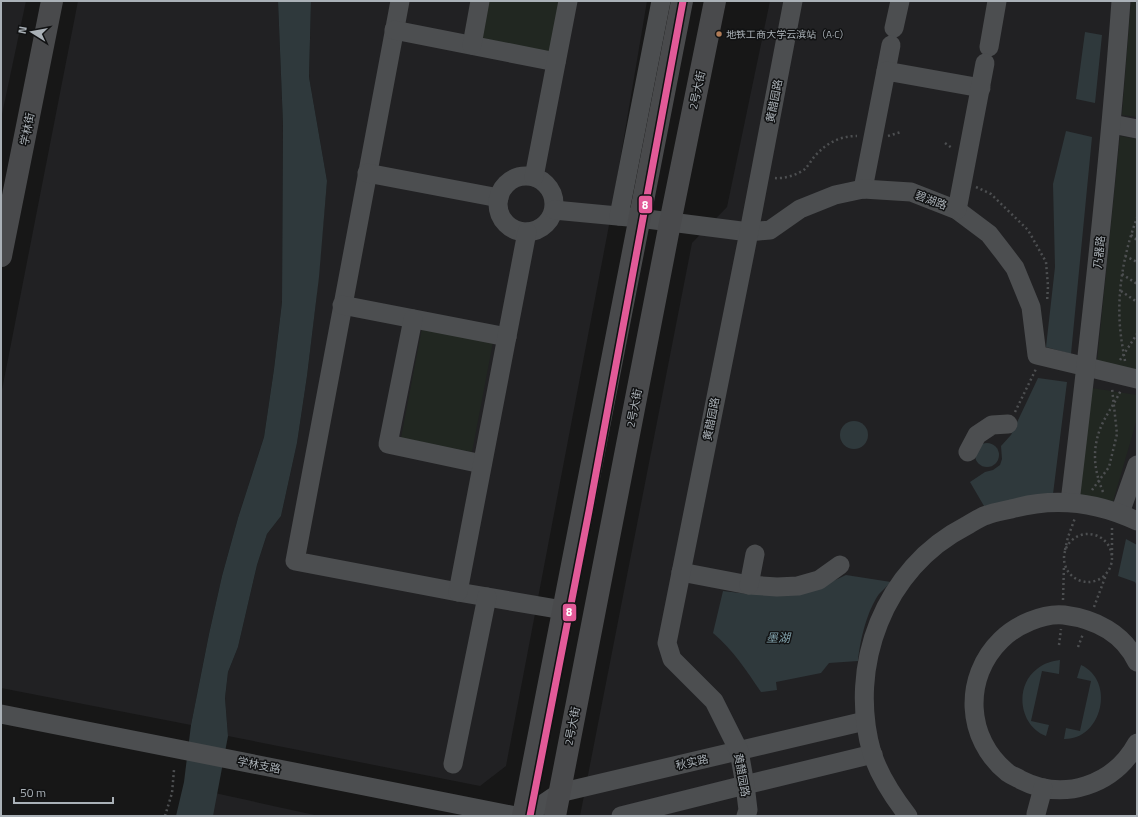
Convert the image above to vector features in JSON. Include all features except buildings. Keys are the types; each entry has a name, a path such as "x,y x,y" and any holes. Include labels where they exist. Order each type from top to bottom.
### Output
{"main road":[{"name":"学林街","path":"1,256 52,1"},
{"path":"524,816 563,610 629,217 682,1"},
{"name":"2号大街","path":"555,816 670,223 716,1"}],"street":[{"path":"400,1 295,561 563,610"},
{"path":"472,45 480,1"},
{"path":"534,177 568,1"},
{"path":"629,217 661,1"},
{"name":"黄醋园路","path":"746,816 748,810 745,784 738,751 714,701 672,659 667,643 749,232 793,1"},
{"path":"863,190 900,1"},
{"path":"957,210 997,1"},
{"name":"乃器路","path":"1076,503 1086,368 1112,124 1121,1"},
{"path":"394,30 556,62"},
{"path":"886,71 981,88"},
{"path":"1112,124 1137,129"},
{"path":"367,173 499,198"},
{"path":"520,176 534,177 546,183 552,191 554,210 544,226 527,232 518,231 510,227 503,220 499,212 499,198 504,186 511,180 520,176"},
{"name":"碧湖路","path":"554,210 629,217 749,232 770,230 800,209 834,195 863,190 911,192 957,210 989,234 1015,268 1031,307 1037,355 1086,368 1137,379"},
{"path":"458,592 527,232"},
{"path":"342,306 507,338"},
{"path":"413,319 388,444 482,464"},
{"path":"968,452 977,434 992,425 1008,424"},
{"path":"1120,513 1137,465"},
{"path":"908,816 892,796 873,754 865,721 864,678 873,636 890,597 916,562 948,535 986,515 1028,504 1076,503 1120,513 1137,521"},
{"path":"749,585 755,554"},
{"path":"681,572 749,585 777,588 798,586 819,580 840,565"},
{"path":"453,764 487,597"},
{"path":"1137,662 1132,652 1114,632 1089,620 1062,615 1035,619 1011,631 991,650 978,674 974,701 977,728 989,753 1008,773 1032,786 1059,791 1086,787 1111,775 1130,756 1137,743"},
{"name":"学林支路","path":"1,714 516,816"},
{"name":"秋实路","path":"524,816 559,793 865,721"},
{"path":"622,816 745,784 873,754"},
{"path":"1036,814 1044,788"}],"path":[{"path":"759,177 778,178 792,176 805,169 815,156 829,143 841,137 856,136 880,138 901,132"},
{"path":"1130,235 1137,240"},
{"path":"1125,256 1137,262"},
{"path":"1122,274 1137,284"},
{"path":"1120,291 1137,302"},
{"path":"1065,550 1072,539 1086,534 1093,534 1100,537 1110,548 1112,555 1110,567 1101,578 1094,581 1086,582 1078,580 1071,576 1066,569 1064,561 1065,550 1076,503 1109,466 1117,434 1111,373 1137,334"},
{"path":"165,816 172,793 174,770"}],"shaded area":[{"path":"1,1 26,1 1,119"},
{"path":"78,1 278,1 283,124 282,302 274,369 264,437 238,518 222,576 191,725 1,688 1,395"},
{"path":"311,1 647,1 610,220 506,766 480,786 228,736 225,698 228,672 238,647 257,565 267,534 281,516 297,443 316,301 327,181 309,77"},
{"path":"485,1 564,1 553,53 477,37"},
{"path":"770,1 1137,1 1137,816 580,816 692,243 727,207"},
{"path":"1131,1 1137,1 1137,117 1122,115"},
{"path":"1120,136 1137,139 1137,370 1097,362"},
{"path":"422,328 493,342 472,452 401,438"},
{"path":"1092,388 1137,395 1137,419 1112,505 1078,499"},
{"path":"192,788 319,816 186,816"}],"water":[{"path":"278,1 311,1 309,77 327,181 319,277 307,376 297,443 281,516 267,534 257,565 238,647 228,672 225,698 228,736 213,816 176,816 184,782 191,725 209,634 222,576 238,518 264,437 274,369 282,302 283,124"},
{"path":"1085,32 1102,35 1095,103 1076,99"},
{"path":"1066,131 1092,137 1071,354 1046,347 1055,267 1053,184"},
{"path":"1038,378 1067,382 1053,494 984,506 970,482 985,472 993,470 1000,465 1002,459 1001,446 1011,435"},
{"path":"854,421 864,425 868,435 864,445 854,449 844,445 840,435 844,425"},
{"path":"987,443 992,444 998,450 998,460 992,466 987,467 982,466 976,460 975,455 976,450 982,444"},
{"path":"1126,539 1137,545 1137,586 1135,582 1118,576"},
{"name":"墨湖","path":"846,575 891,582 879,594 871,609 862,635 858,661 829,663 821,673 776,682 777,690 761,692 745,668 713,633 723,591 748,594 816,589"},
{"path":"1060,660 1059,674 1042,671 1031,721 1049,725 1046,736 1037,731 1030,724 1025,715 1023,695 1025,685 1030,676 1037,669 1042,665"},
{"path":"1081,665 1092,673 1098,683 1101,696 1100,708 1095,720 1088,730 1077,737 1064,739 1066,728 1080,731 1091,681 1077,678"}],"transit line":[{"name":"8","path":"530,816 589,511 683,1"}],"place":[{"name":"地铁工商大学云滨站（A·C）","path":"719,34"}]}
